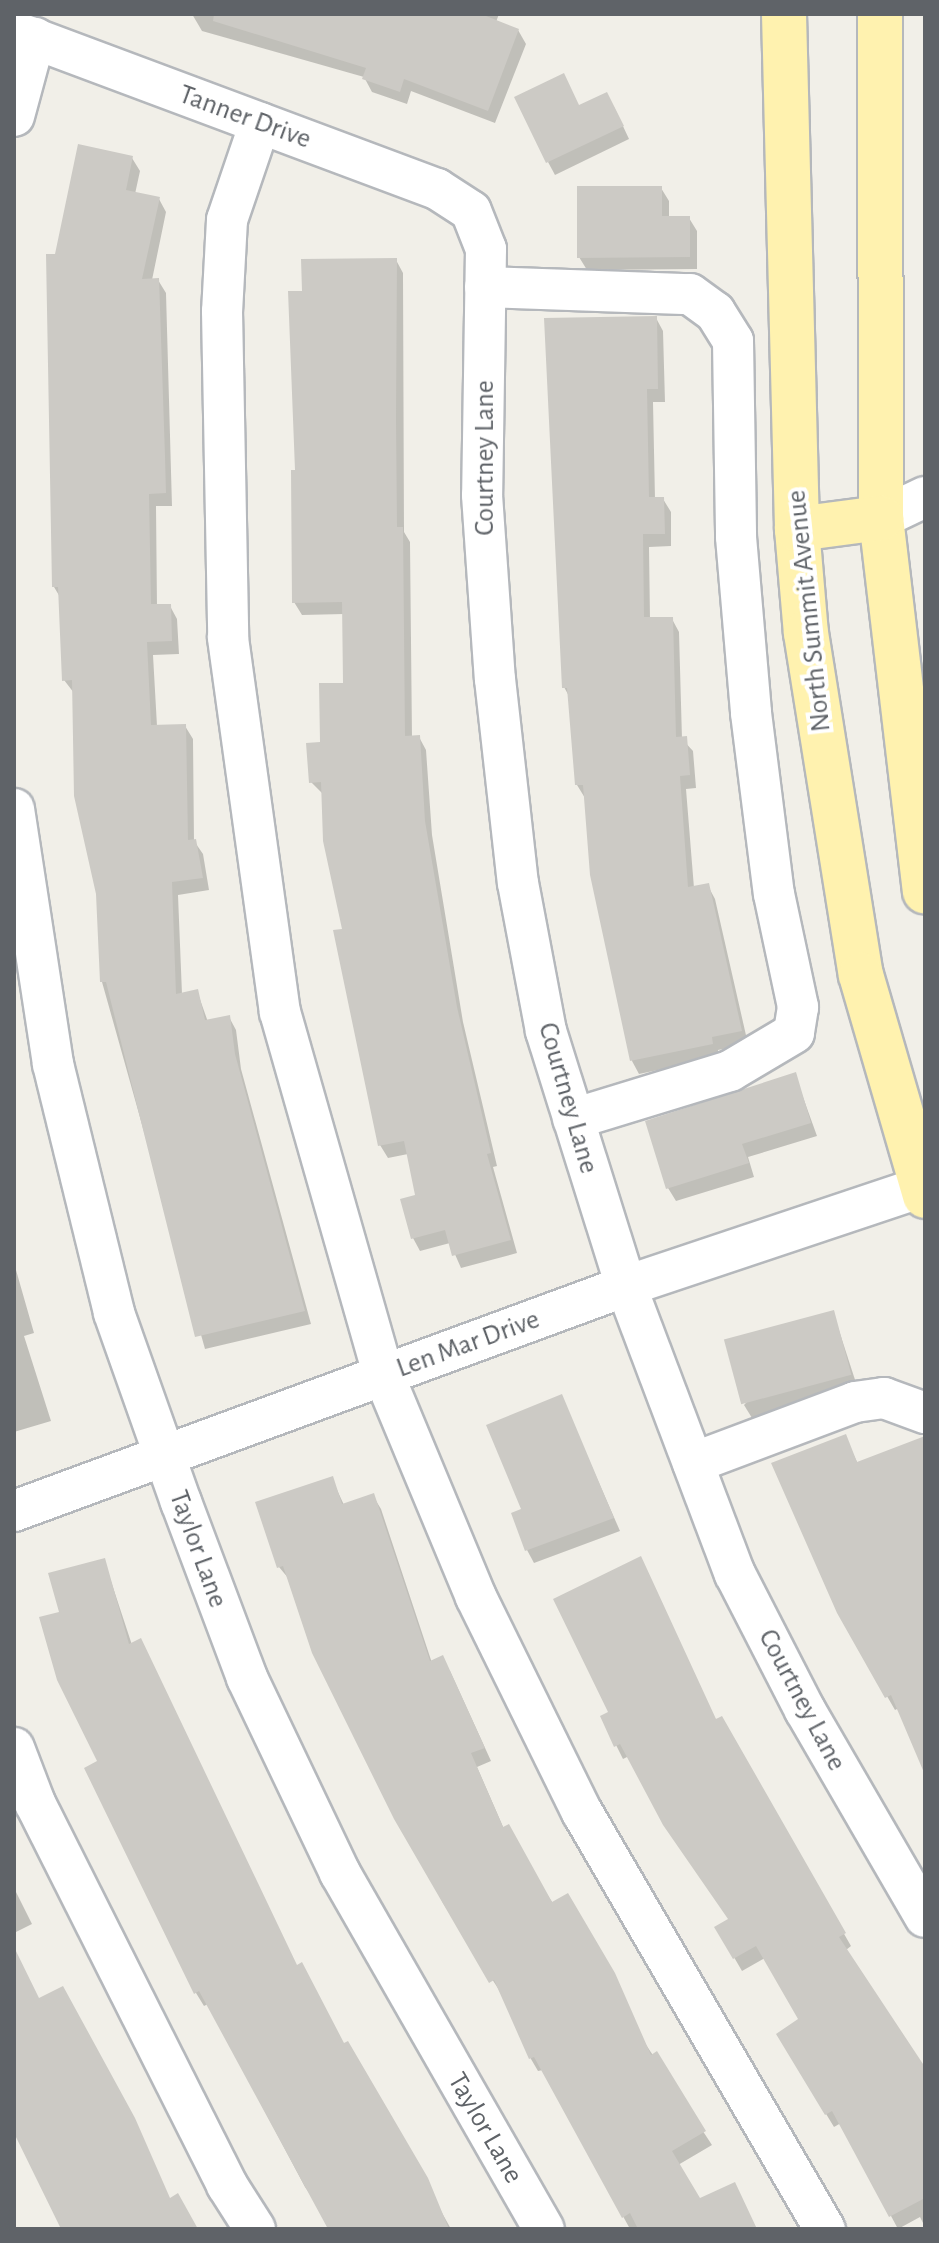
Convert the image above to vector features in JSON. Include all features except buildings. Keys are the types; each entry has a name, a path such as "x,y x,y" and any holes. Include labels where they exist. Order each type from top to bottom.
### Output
{"main road":[{"name":"North Summit Avenue","path":"784,14 797,529 806,633 845,895 868,1006 924,1190"},
{"path":"880,14 881,518 925,891"},
{"path":"797,529 881,518"}],"street":[{"path":"14,116 24,34"},
{"name":"Tanner Drive","path":"24,34 437,189 471,211"},
{"path":"260,123 226,235 222,311 228,638 280,1012 384,1376 476,1597 582,1812 825,2229"},
{"name":"Courtney Lane","path":"471,211 486,249 482,495 495,679 518,883 546,1031 626,1286 735,1574 798,1697 925,1917"},
{"path":"485,287 690,294 715,312 733,341 736,537 751,713 774,894 798,1007 794,1033 730,1071 573,1119"},
{"path":"881,518 925,497"},
{"path":"881,518 925,530"},
{"name":"Taylor Lane","path":"14,809 53,1064 114,1313 247,1678 340,1873 544,2229"},
{"name":"Len Mar Drive","path":"14,1511 626,1286 924,1190"},
{"path":"693,1463 855,1402 884,1398 925,1413"},
{"path":"14,1748 35,1803 227,2185 255,2229"}]}
